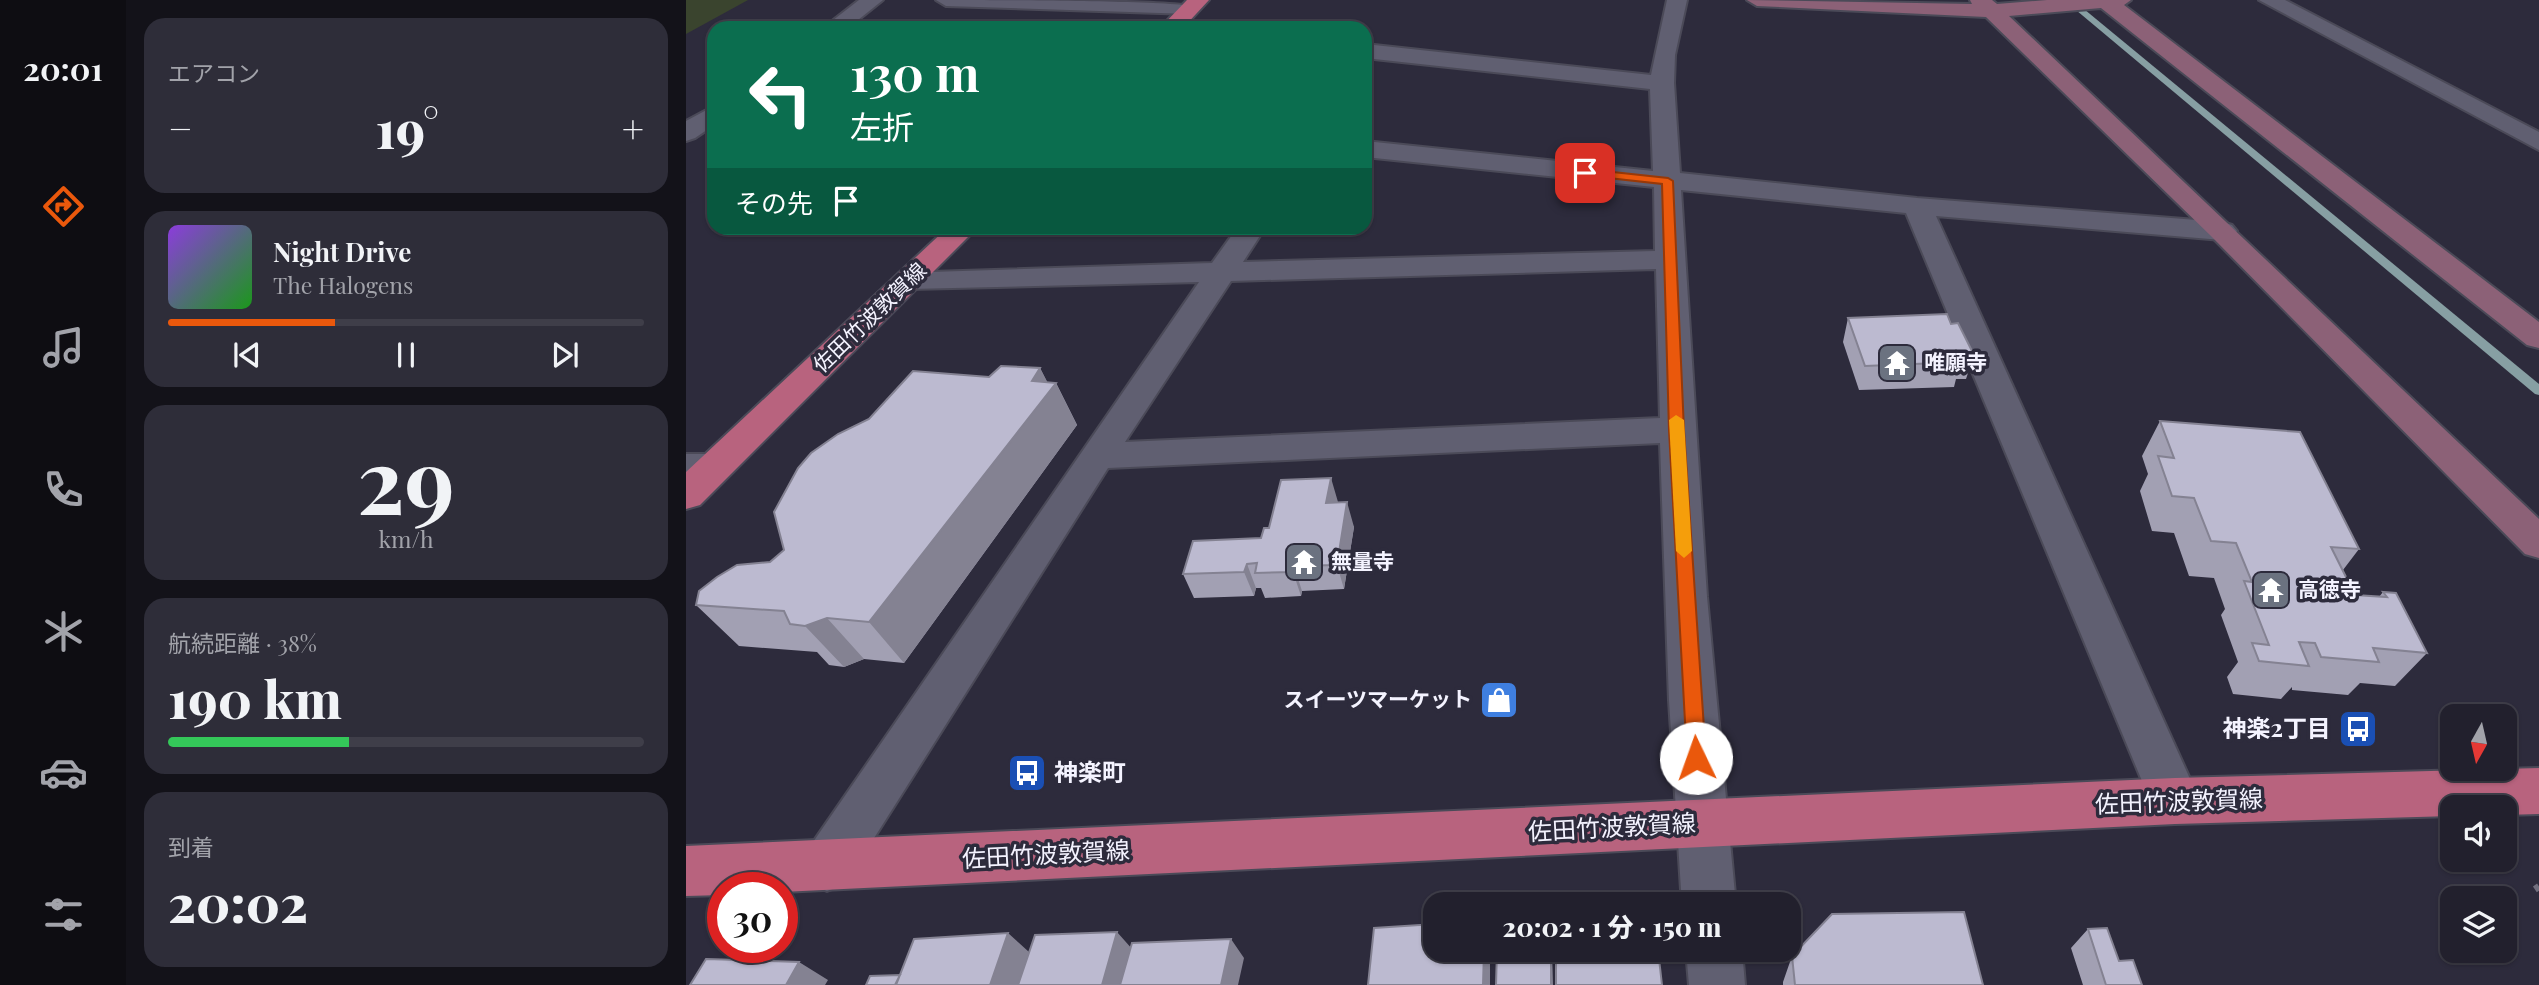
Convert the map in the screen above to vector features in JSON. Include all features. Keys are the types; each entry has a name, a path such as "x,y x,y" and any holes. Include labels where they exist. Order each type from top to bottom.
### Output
{"main road":[{"path":"1178,21 1195,4"},
{"name":"佐田竹波敦賀線","path":"686,495 700,467 910,280 955,235"},
{"name":"佐田竹波敦賀線","path":"686,871 2175,801 2539,791"}],"street":[{"path":"844,21 873,0"},
{"path":"946,0 1195,4"},
{"path":"1677,0 1664,55 1662,83 1673,260 1677,430 1700,823 1708,892"},
{"path":"1757,0 2058,7 2105,1 2539,338"},
{"path":"2269,0 2539,142"},
{"path":"1986,5 2222,231 2539,543"},
{"path":"1372,54 1662,83"},
{"path":"686,135 707,118"},
{"path":"686,135 707,139"},
{"path":"1372,150 1917,206 2222,231"},
{"path":"1917,206 2175,801"},
{"path":"827,866 1246,235"},
{"path":"910,280 1673,260"},
{"path":"1097,456 1677,430"},
{"path":"1715,962 1717,985"}],"green space":[{"path":"686,0 748,0 707,21 686,34"}],"building":[{"path":"1947,314 1951,324 1958,323 1974,355 1958,355 1962,362 1865,366 1848,318"},
{"path":"1001,366 1040,368 1032,381 1056,383 869,622 827,618 805,626 790,624 784,611 696,605 699,591 717,577 737,565 770,562 784,550 774,512 798,468 811,453 838,434 869,419 913,371 989,377"},
{"path":"2160,421 2300,432 2359,549 2331,547 2355,595 2387,597 2383,592 2396,593 2427,653 2373,648 2379,662 2321,657 2315,643 2299,642 2309,666 2259,661 2252,643 2269,645 2244,581 2252,582 2236,543 2211,541 2194,498 2172,496 2158,456 2174,458"},
{"path":"1331,478 1326,503 1347,502 1337,565 1294,566 1293,572 1255,573 1257,563 1247,564 1244,572 1183,574 1193,541 1261,538 1264,528 1269,528 1281,480"},
{"path":"1964,912 1983,985 1795,985 1793,962 1801,962 1801,947 1832,914"},
{"path":"1423,925 1423,962 1484,962 1483,985 1368,985 1374,928"},
{"path":"2107,928 2119,961 2133,960 2142,985 2106,985 2088,929"},
{"path":"1117,932 1102,985 1018,985 1035,935"},
{"path":"1008,933 990,985 896,985 914,939"},
{"path":"1231,939 1221,985 1120,985 1132,943"},
{"path":"706,959 707,963 799,962 786,985 690,985"},
{"path":"1497,962 1551,962 1551,985 1496,985"},
{"path":"1556,962 1659,962 1662,985 1556,985"},
{"path":"900,975 895,985 866,985 870,976"}],"waterway":[{"path":"2068,0 2539,391"}],"slow traffic":[{"path":"1676,420 1684,551"}],"place":[{"name":"唯願寺","path":"1897,363"},
{"name":"無量寺","path":"1304,562"},
{"name":"高徳寺","path":"2271,590"},
{"name":"スイーツマーケット","path":"1499,700"},
{"name":"神楽2丁目","path":"2358,729"},
{"name":"神楽町","path":"1027,773"}],"route":[{"path":"1585,173 1668,181 1673,260 1677,430 1696,758"}]}
